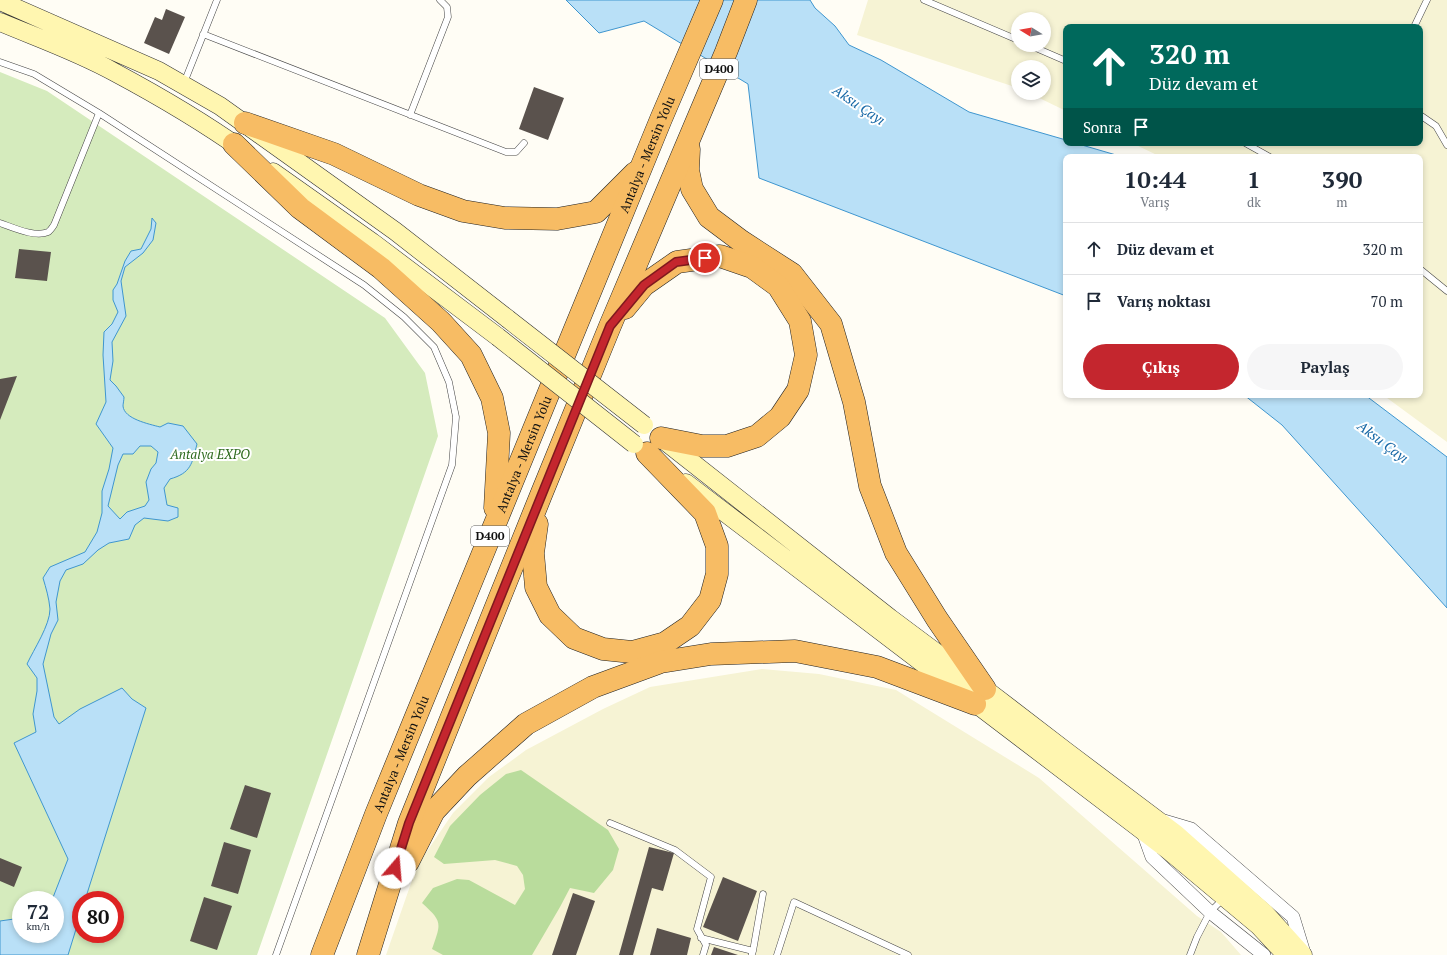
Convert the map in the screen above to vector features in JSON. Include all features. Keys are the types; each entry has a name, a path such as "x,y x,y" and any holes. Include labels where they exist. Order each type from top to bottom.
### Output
{"highway":[{"name":"Antalya - Mersin Yolu","path":"322,955 376,814 642,165 712,0"},
{"name":"D400","path":"368,955 375,928 409,823 610,326 726,52 746,0"},
{"path":"245,123 334,154 419,195 463,211 505,218 557,219 596,212 642,165"},
{"path":"690,138 688,170 692,189 708,217 742,242 792,274 831,324 854,402 870,486 896,552 937,619 980,696"},
{"path":"234,144 300,208 380,268 442,322 471,355 492,398 499,433 493,530"},
{"path":"610,326 644,285 676,262 720,256 752,268 778,286 800,321 806,355 798,390 780,417 757,436 727,446 648,445"},
{"path":"541,495 533,553 536,587 550,615 574,638 604,650 632,652 665,643 690,626 710,600 717,574 717,546 705,513 648,445"},
{"path":"375,928 417,842 434,811 467,776 526,724 600,684 661,662 711,654 795,651 877,667 980,696"}],"main road":[{"path":"0,1 159,71 220,106 245,123 395,231 644,425 648,445"},
{"path":"0,22 50,42 114,72 180,110 234,144 372,242 498,337 883,613 1143,832 1168,850 1235,887 1259,926 1286,955"},
{"path":"980,696 1067,752 1176,834 1265,914 1304,955"}],"street":[{"path":"1143,832 1152,857 1210,912 1264,955"}],"lane":[{"path":"183,84 217,0"},
{"path":"410,115 448,17 447,7 440,0"},
{"path":"924,0 1011,37"},
{"path":"1415,24 1427,0"},
{"path":"203,34 506,152 516,152 524,143"},
{"path":"1045,52 1063,60"},
{"path":"0,62 34,74 99,112 364,285 404,317 434,346 450,382 456,417 452,465 276,955"},
{"path":"0,223 30,233 40,234 48,232 54,225 99,112"},
{"path":"1423,117 1436,126 1447,145"},
{"path":"1250,146 1265,154"},
{"path":"1423,271 1447,291"},
{"path":"610,823 675,850 711,876 697,929 706,945 702,955"},
{"path":"1190,955 1210,912 1235,887"},
{"path":"701,938 752,953 763,894"},
{"path":"777,955 794,902 908,955"}],"shaded area":[{"path":"868,0 1447,0 1447,442 1387,398 1423,398 1423,154 1155,154 1138,146 1423,146 1423,24 1063,24 1063,110 1043,100 1051,100 1051,60 1011,60 1011,86 857,35"},
{"path":"762,669 819,674 896,690 1039,778 1197,916 1221,932 1241,955 386,955 417,866 453,813 489,777 526,750 603,709 650,687"}],"green space":[{"name":"Antalya EXPO","path":"0,72 47,91 385,318 425,373 438,436 257,955 0,955"},
{"path":"521,770 608,830 619,849 613,870 594,893 570,888 532,955 443,955 432,949 437,934 438,923 434,915 422,903 433,888 457,879 469,880 515,905 525,889 523,875 517,866 495,860 444,864 434,857 450,826 480,795 506,774"}],"water":[{"name":"Aksu Çayı","path":"566,0 810,0 815,8 835,26 849,45 881,60 969,112 1063,139 1063,146 1085,146 1113,154 1063,154 1063,295 759,178 748,84 644,21 599,33"},
{"path":"152,218 156,223 153,240 143,253 125,267 121,281 126,316 112,342 113,361 110,380 124,397 124,411 132,418 160,427 168,423 183,426 197,444 190,467 177,477 170,479 164,488 167,505 178,508 178,517 168,521 144,518 135,525 129,539 109,543 98,550 83,564 66,570 60,581 56,602 58,620 51,634 43,664 54,717 59,724 80,709 122,688 132,699 146,708 88,891 72,891 72,942 68,955 0,955 0,921 12,919 12,943 64,943 64,891 56,891 68,859 14,743 36,732 33,714 37,691 37,678 27,664 45,629 49,615 49,601 43,578 50,567 85,552 97,532 102,513 102,491 109,469 113,448 96,424 106,402 103,355 104,332 112,324 118,312 113,300 113,290 117,284 125,261 131,251 141,249 151,229","holes":["140,446 151,446 158,452 156,463 151,469 146,482 149,500 145,506 127,512 120,519 108,506 118,465 123,454 133,454"]},
{"name":"Aksu Çayı","path":"1248,398 1369,398 1447,457 1447,608 1282,425"}],"building":[{"path":"166,9 185,17 169,54 144,43 155,17 162,20"},
{"path":"534,87 564,98 548,140 519,129"},
{"path":"19,249 51,252 47,281 15,278"},
{"path":"17,376 0,420 0,379"},
{"path":"245,785 271,793 257,838 230,829"},
{"path":"224,842 251,850 238,894 211,886"},
{"path":"649,847 674,853 663,891 652,888 633,955 619,955"},
{"path":"0,858 22,867 14,887 0,881"},
{"path":"723,877 757,891 738,941 703,927"},
{"path":"573,893 595,901 576,955 552,955"},
{"path":"204,897 232,906 217,950 190,941"},
{"path":"657,928 691,938 687,955 650,955"},
{"path":"714,947 738,955 711,955"}],"route":[{"path":"395,868 409,823 610,326 644,285 676,262 705,258"}]}
